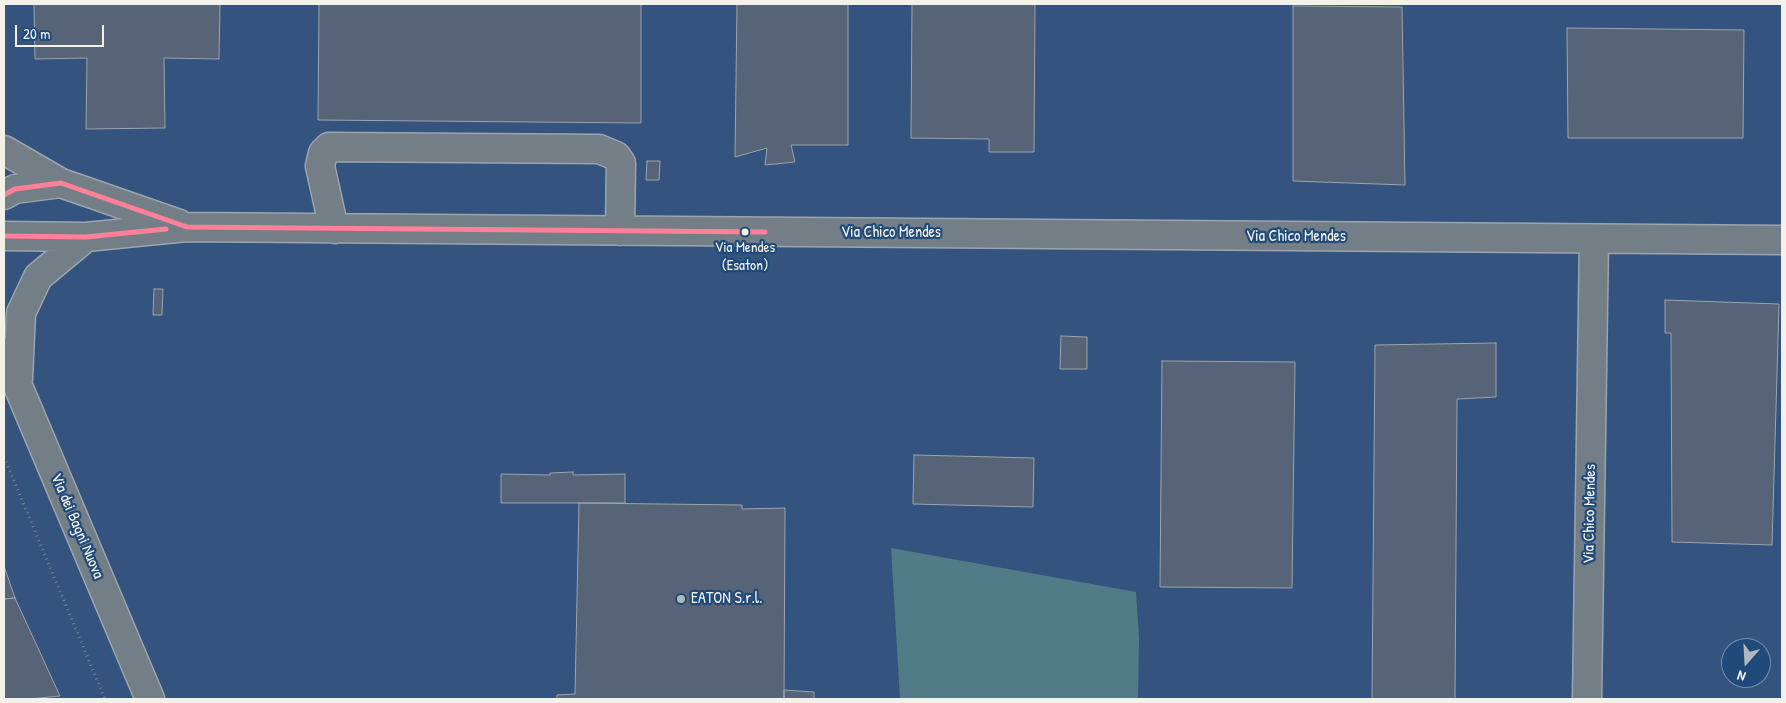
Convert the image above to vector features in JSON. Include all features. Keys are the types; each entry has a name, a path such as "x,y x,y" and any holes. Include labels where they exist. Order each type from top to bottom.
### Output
{"street":[{"path":"334,229 320,166 323,153 329,147 599,149 616,156 620,163 620,231"},
{"name":"Via Chico Mendes","path":"4,150 61,183 187,227"},
{"name":"Via Chico Mendes","path":"4,195 15,189 61,183"},
{"name":"Via Chico Mendes","path":"4,236 86,237 187,227 1782,240"},
{"path":"11,380 21,314 38,277 86,237"},
{"name":"Via Chico Mendes","path":"1586,699 1594,239"},
{"name":"Via dei Bagni Nuova","path":"4,353 11,380 150,699"}],"path":[{"path":"4,456 105,699"}],"shaded area":[{"path":"4,4 1782,4 1782,699 4,699"}],"green space":[{"path":"891,548 1136,592 1139,638 1138,699 900,699"}],"building":[{"path":"34,4 220,4 219,59 164,58 165,128 86,129 87,58 35,59"},
{"path":"319,4 641,4 641,123 318,120"},
{"path":"737,4 848,4 848,145 791,145 795,162 765,165 767,148 735,157"},
{"path":"912,4 1035,4 1034,152 989,152 989,139 911,138"},
{"path":"1293,6 1402,7 1405,185 1293,181"},
{"path":"1567,28 1744,30 1743,138 1568,138"},
{"path":"647,161 660,161 659,180 646,180"},
{"path":"154,289 163,289 162,315 153,315"},
{"path":"1665,300 1779,304 1772,545 1672,542 1671,333 1665,333"},
{"path":"1061,336 1087,337 1087,369 1060,369"},
{"path":"1496,343 1496,397 1457,399 1455,699 1372,699 1375,345"},
{"path":"1162,361 1295,362 1292,588 1160,587"},
{"path":"914,455 1034,458 1033,507 913,504"},
{"path":"573,472 573,475 625,474 625,503 501,503 501,474 550,475 550,473"},
{"name":"EATON S.r.l.","path":"579,503 742,505 742,509 785,508 784,699 557,699 557,695 575,694"},
{"path":"4,566 15,598 4,599"},
{"path":"15,598 60,696 4,699 4,599"},
{"path":"784,690 814,692 814,699 784,699"}],"transit line":[{"path":"4,195 15,189 61,183 187,227 765,232"},
{"path":"4,236 86,237 166,229"}],"place":[{"name":"Via Mendes (Esaton)","path":"745,232"},
{"name":"EATON S.r.l.","path":"681,599"}]}
